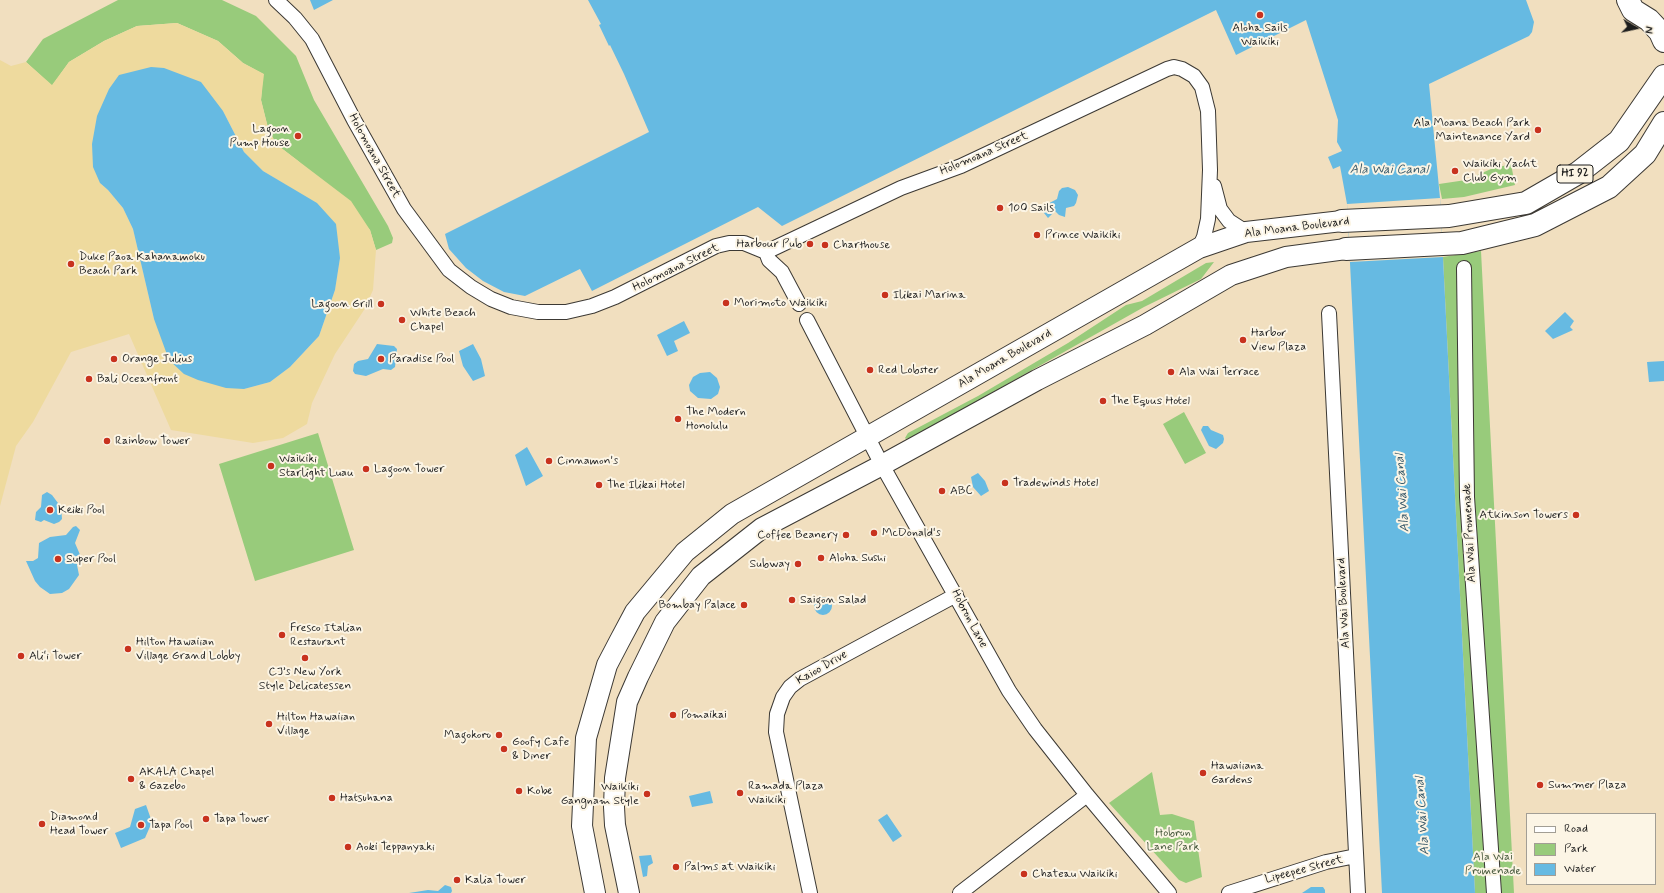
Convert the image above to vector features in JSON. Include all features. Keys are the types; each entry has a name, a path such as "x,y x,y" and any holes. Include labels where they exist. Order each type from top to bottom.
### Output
{"main road":[{"path":"1628,0 1633,10 1649,20 1660,32 1664,41"},
{"name":"Ala Moana Boulevard","path":"595,893 582,826 586,738 607,664 635,612 684,552 732,514 1199,248 1246,232 1342,221 1448,216 1526,202 1578,173 1619,141 1664,76"},
{"name":"HI 92","path":"629,893 615,824 615,778 628,702 638,676 665,622 701,576 762,528 882,466 1037,380 1145,325 1231,275 1286,257 1346,249 1462,243 1535,225 1610,187 1645,154 1664,123"}],"street":[{"name":"Holomoana Street","path":"276,0 295,18 312,39 354,120 404,209 449,270 471,287 491,299 511,306 538,312 566,312 592,306 615,297 716,246 730,243 744,243 766,252 901,188 961,166 1172,68 1179,68 1190,73 1202,87 1208,111 1210,170 1208,219 1204,237 1199,248"},
{"name":"Holomoana Street","path":"1210,170 1220,209 1228,221 1246,232"},
{"path":"766,252 769,260 782,272 798,304"},
{"name":"Ala Wai Promenade","path":"1464,268 1467,497 1494,893"},
{"name":"Ala Wai Boulevard","path":"1329,313 1358,893"},
{"name":"Hobron Lane","path":"808,320 882,466 1010,691 1036,729 1087,795 1169,893"},
{"name":"Kaioo Drive","path":"810,893 776,732 777,714 783,697 790,687 800,680 956,595"},
{"path":"960,893 1087,795"},
{"name":"Lipeepee Street","path":"1229,893 1326,862 1356,856"}],"green space":[{"path":"118,0 222,0 256,16 296,56 314,100 388,226 393,238 392,243 376,250 370,230 298,161 276,144 268,128 261,100 263,74 243,63 218,41 177,23 137,26 104,41 69,62 52,86 26,62 43,39"},
{"path":"1511,164 1515,185 1464,197 1442,199 1439,184 1466,180 1491,169"},
{"name":"Ala Wai Promenade","path":"1481,251 1514,893 1475,893 1443,257"},
{"path":"1214,262 1201,279 1144,307 913,437 905,438 908,433 978,396 1068,343 1126,305 1142,301 1206,263"},
{"path":"1184,412 1206,453 1185,464 1163,424"},
{"path":"318,433 354,550 255,581 219,464"},
{"name":"Hobron Lane Park","path":"1152,772 1160,815 1172,814 1194,821 1202,877 1186,883 1179,880 1109,803"}],"sand":[{"name":"Duke Paoa Kahanamoku Beach Park","path":"177,23 218,41 243,63 264,74 261,100 268,128 276,144 351,201 370,230 376,250 373,290 364,310 335,354 312,403 307,424 283,438 253,443 171,430 129,334 71,352 33,422 16,446 0,506 0,60 11,66 26,62 52,85 69,62 104,41 137,26","holes":["223,111 244,152 263,171 289,187 340,258 335,290 319,336 290,367 270,382 244,389 154,319 133,229 123,208 100,183"]}],"water":[{"path":"310,0 333,0 314,10"},
{"name":"Ala Wai Canal","path":"588,0 1526,0 1534,22 1532,32 1529,36 1429,84 1440,198 1475,893 1382,893 1347,204 1340,166 1333,169 1328,157 1342,151 1337,142 1338,120 1306,20 1236,55 1216,10 782,226 758,207 592,291 580,269 525,296 504,292 483,281 466,268 449,249 445,234 649,132 624,74 599,25 601,24"},
{"path":"151,67 164,68 201,82 223,111 244,152 263,171 317,203 336,224 340,258 335,290 319,336 290,367 270,382 244,389 226,388 198,380 184,374 169,360 154,319 133,229 123,208 100,183 93,167 92,144 97,116 109,89 119,75"},
{"path":"1068,187 1075,190 1078,195 1076,203 1074,206 1066,208 1065,217 1059,215 1055,211 1048,218 1040,208 1057,199 1059,191 1062,188"},
{"path":"1565,312 1574,321 1570,327 1573,330 1553,339 1545,331"},
{"path":"684,321 690,333 674,341 678,351 667,356 657,335"},
{"name":"Paradise Pool","path":"377,344 394,346 397,349 395,367 391,370 383,369 366,376 355,374 353,371 354,364 358,361 368,359"},
{"path":"473,344 481,359 485,376 473,381 463,366 459,351"},
{"path":"1664,361 1664,381 1649,382 1647,362"},
{"path":"710,372 717,378 720,387 718,394 711,399 698,398 690,391 689,385 693,377 700,373"},
{"path":"1203,426 1208,426 1211,430 1223,435 1223,443 1216,449 1209,446 1201,430"},
{"path":"527,447 543,476 526,486 515,455"},
{"path":"978,473 985,481 989,491 981,496 973,487 971,477"},
{"name":"Keiki Pool","path":"47,492 52,495 61,507 62,519 54,524 44,520 41,522 35,520 36,512 41,507 42,495"},
{"name":"Super Pool","path":"76,526 80,530 75,543 81,557 77,565 79,575 69,589 62,593 50,594 40,587 35,581 26,561 33,561 38,558 39,543 50,537 66,535 73,527"},
{"path":"823,597 829,600 832,606 829,612 823,615 817,612 814,606 817,600"},
{"path":"710,791 713,803 692,807 689,796"},
{"name":"Tapa Pool","path":"146,805 152,822 145,838 121,848 115,833 130,827 135,809"},
{"path":"887,814 902,836 893,842 878,820"},
{"path":"651,855 653,863 648,866 647,876 643,877 639,856"},
{"path":"445,885 451,887 451,893 409,893 428,890 438,891"},
{"path":"1311,887 1323,887 1325,893 1302,893"}],"pier":[{"path":"1440,198 1443,257 1350,262 1347,204"}],"place":[{"name":"Aloha Sails Waikiki","path":"1260,15"},
{"name":"Ala Moana Beach Park Maintenance Yard","path":"1538,130"},
{"name":"Lagoon Pump House","path":"298,136"},
{"name":"Waikiki Yacht Club Gym","path":"1455,171"},
{"name":"100 Sails","path":"1000,208"},
{"name":"Prince Waikiki","path":"1037,235"},
{"name":"Harbour Pub","path":"810,244"},
{"name":"Charthouse","path":"825,245"},
{"name":"Duke Paoa Kahanamoku Beach Park","path":"71,264"},
{"name":"Ilikai Marina","path":"885,295"},
{"name":"Morimoto Waikiki","path":"726,303"},
{"name":"Lagoon Grill","path":"381,304"},
{"name":"White Beach Chapel","path":"402,320"},
{"name":"Harbor View Plaza","path":"1243,340"},
{"name":"Orange Julius","path":"114,359"},
{"name":"Paradise Pool","path":"381,359"},
{"name":"Red Lobster","path":"870,370"},
{"name":"Ala Wai Terrace","path":"1171,372"},
{"name":"Bali Oceanfront","path":"89,379"},
{"name":"The Equus Hotel","path":"1103,401"},
{"name":"The Modern Honolulu","path":"678,419"},
{"name":"Rainbow Tower","path":"107,441"},
{"name":"Cinnamon's","path":"549,461"},
{"name":"Waikiki Starlight Luau","path":"271,466"},
{"name":"Lagoon Tower","path":"366,469"},
{"name":"Tradewinds Hotel","path":"1005,483"},
{"name":"The Ilikai Hotel","path":"599,485"},
{"name":"ABC","path":"942,491"},
{"name":"Keiki Pool","path":"50,510"},
{"name":"Atkinson Towers","path":"1576,515"},
{"name":"McDonald's","path":"874,533"},
{"name":"Coffee Beanery","path":"846,535"},
{"name":"Aloha Sushi","path":"821,558"},
{"name":"Super Pool","path":"58,559"},
{"name":"Subway","path":"798,564"},
{"name":"Saigon Salad","path":"792,600"},
{"name":"Bombay Palace","path":"744,605"},
{"name":"Fresco Italian Restaurant","path":"282,635"},
{"name":"Hilton Hawaiian Village Grand Lobby","path":"128,649"},
{"name":"Aliʻi Tower","path":"21,656"},
{"name":"CJ’s New York Style Delicatessen","path":"305,658"},
{"name":"Pomaikai","path":"673,715"},
{"name":"Hilton Hawaiian Village","path":"269,724"},
{"name":"Magokoro","path":"499,735"},
{"name":"Goofy Cafe & Diner","path":"504,749"},
{"name":"Hawaiiana Gardens","path":"1203,773"},
{"name":"AKALA Chapel & Gazebo","path":"131,779"},
{"name":"Summer Plaza","path":"1540,785"},
{"name":"Kobe","path":"519,791"},
{"name":"Ramada Plaza Waikiki","path":"740,793"},
{"name":"Waikiki Gangnam Style","path":"647,794"},
{"name":"Hatsuhana","path":"332,798"},
{"name":"Tapa Tower","path":"206,819"},
{"name":"Diamond Head Tower","path":"42,824"},
{"name":"Tapa Pool","path":"141,825"},
{"name":"Aoki Teppanyaki","path":"348,847"},
{"name":"Palms at Waikiki","path":"676,867"},
{"name":"Chateau Waikiki","path":"1024,874"},
{"name":"Kalia Tower","path":"457,880"}]}
